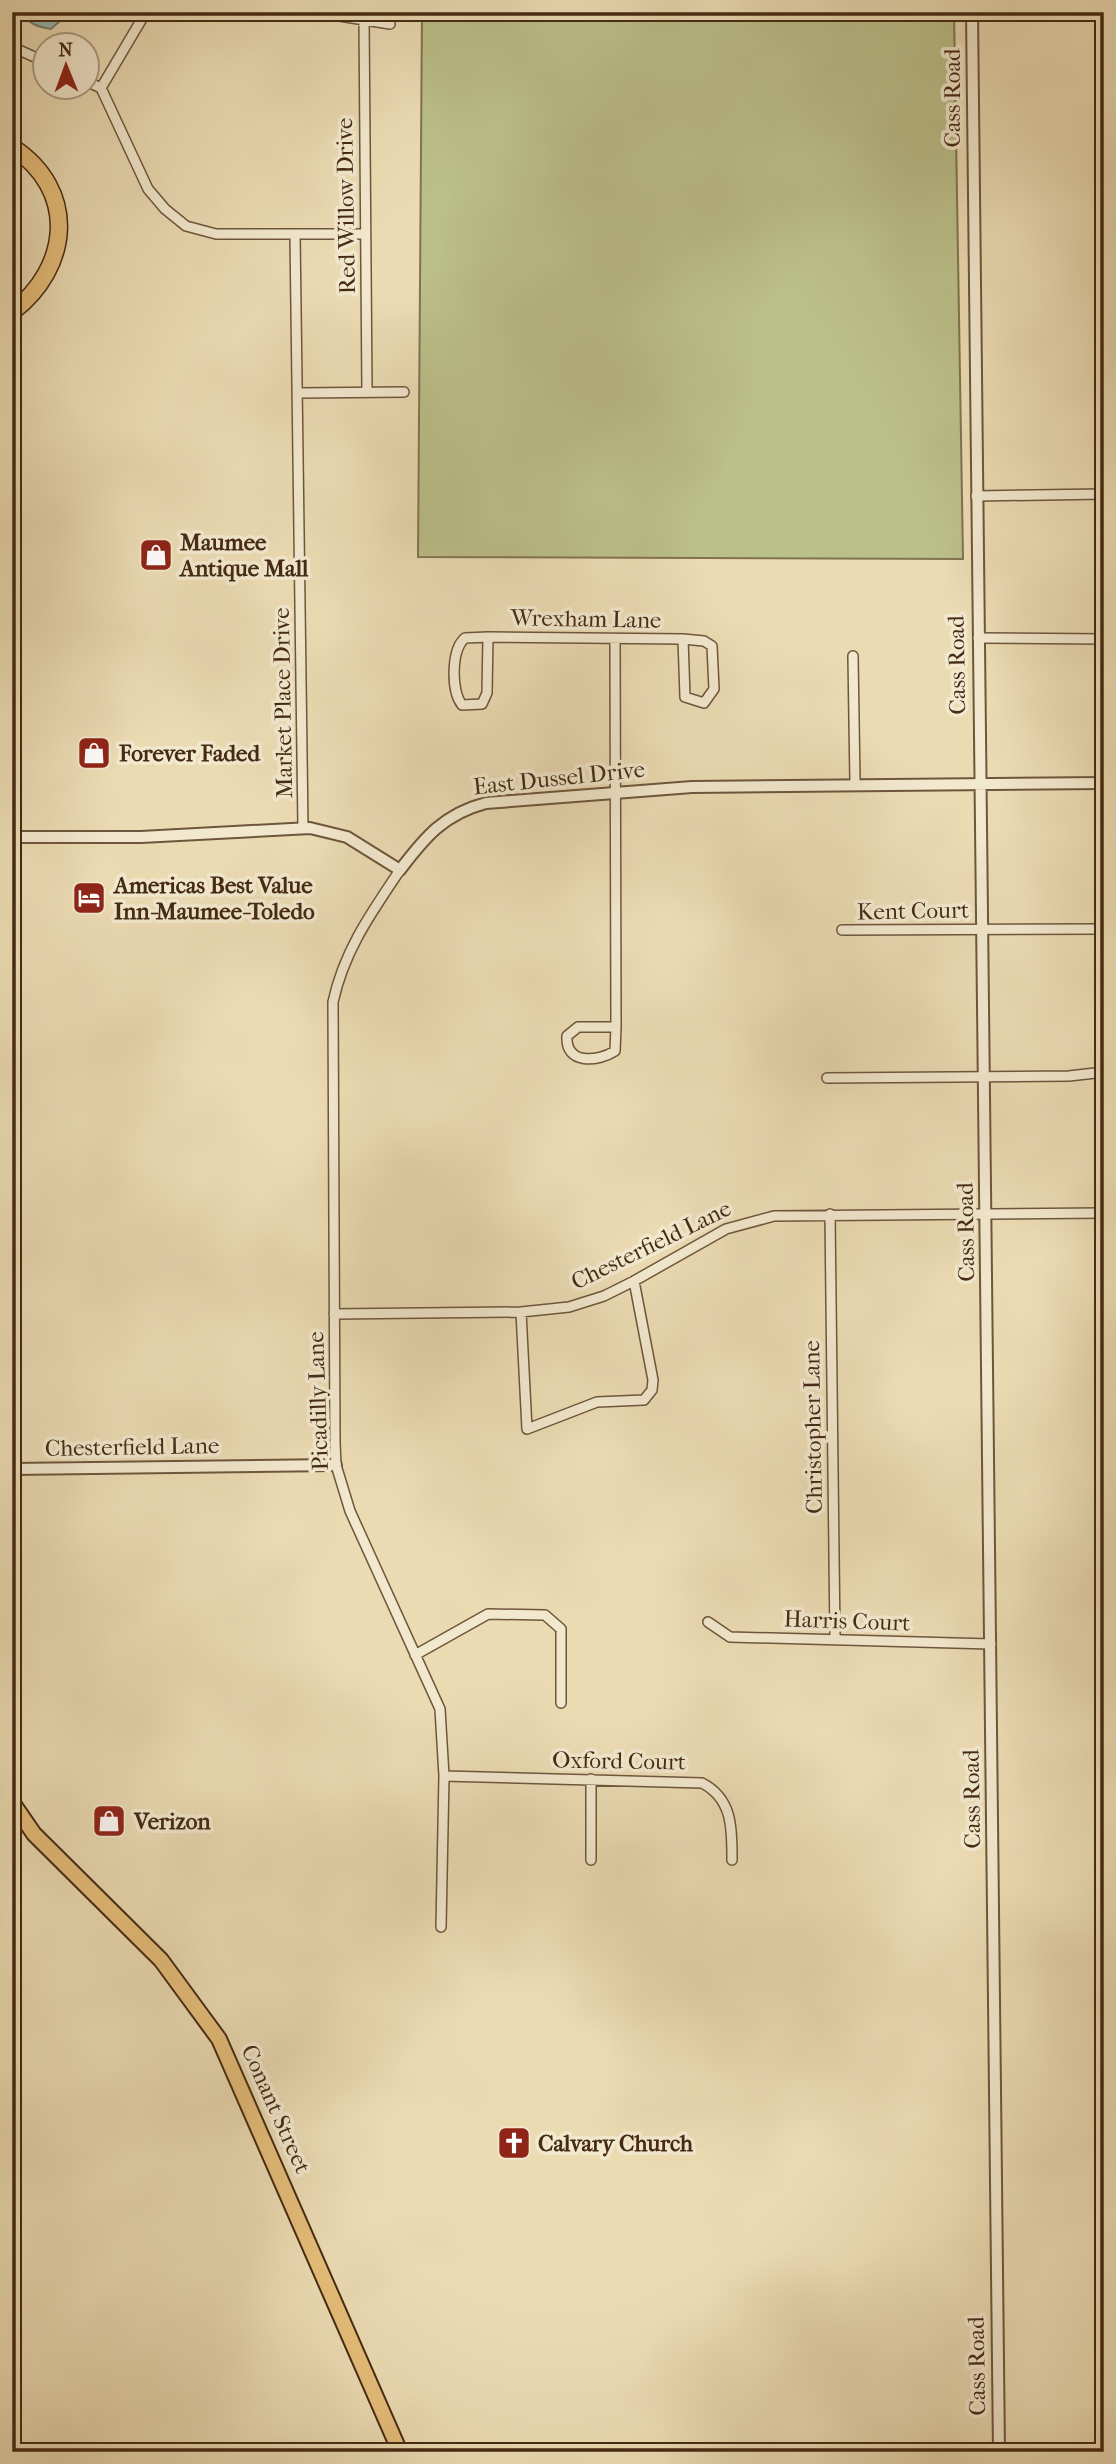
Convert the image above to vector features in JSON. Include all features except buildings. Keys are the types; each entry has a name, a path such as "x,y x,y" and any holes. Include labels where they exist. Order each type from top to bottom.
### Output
{"highway":[{"path":"12,147 42,174 57,207 59,223 54,261 47,276 34,293 12,312"},
{"path":"12,155 33,173 42,188 49,203 52,237 48,256 32,287 12,303"}],"main road":[{"name":"Conant Street","path":"12,1802 34,1834 161,1959 219,2039 400,2452"},
{"name":"Conant Street","path":"12,1820 34,1834"}],"street":[{"path":"102,87 146,12"},
{"path":"314,12 390,23"},
{"name":"Cass Road","path":"972,12 999,2452"},
{"name":"Red Willow Drive","path":"364,19 368,392"},
{"path":"12,47 32,56"},
{"path":"102,91 148,189 165,209 186,226 216,234 365,234"},
{"name":"Market Place Drive","path":"295,236 303,828"},
{"path":"299,393 404,392"},
{"path":"976,496 1104,494"},
{"name":"Wrexham Lane","path":"488,637 487,693 482,704 463,705 456,695 456,651 465,638 488,637 683,639 705,641 712,646 714,689 704,703 695,703 685,696 683,639"},
{"path":"978,638 1104,639"},
{"path":"615,640 614,790 616,1027 615,1051 605,1057 584,1059 574,1056 567,1045 567,1036 578,1027 616,1027"},
{"path":"853,656 855,783"},
{"name":"East Dussel Drive","path":"400,870 429,831 467,808 486,803 614,790 855,783 1104,783"},
{"path":"12,836 141,837 303,828 346,837 400,870"},
{"name":"Picadilly Lane","path":"400,870 359,931 345,959 333,1002 336,1465 367,1554 440,1709 444,1776 441,1927"},
{"name":"Kent Court","path":"842,930 1104,929"},
{"path":"827,1078 1104,1072"},
{"name":"Chesterfield Lane","path":"334,1314 547,1311 585,1303 635,1281 726,1229 774,1216 1104,1213"},
{"name":"Christopher Lane","path":"830,1214 835,1639"},
{"path":"521,1312 527,1429 597,1402 644,1400 652,1390 645,1329 635,1281"},
{"name":"Chesterfield Lane","path":"12,1469 336,1465"},
{"path":"415,1655 488,1614 545,1615 561,1629 561,1703"},
{"name":"Harris Court","path":"708,1622 730,1637 991,1644"},
{"name":"Oxford Court","path":"444,1776 694,1781 713,1788 727,1807 732,1860"},
{"path":"591,1779 591,1860"}],"green space":[{"path":"422,12 954,12 963,559 418,557"}],"water":[{"path":"23,12 70,12 51,29 30,22"}],"place":[{"name":"Maumee Antique Mall","path":"156,555"},
{"name":"Forever Faded","path":"94,753"},
{"name":"Americas Best Value Inn-Maumee-Toledo","path":"89,898"},
{"name":"Verizon","path":"109,1821"},
{"name":"Calvary Church","path":"514,2143"}]}
